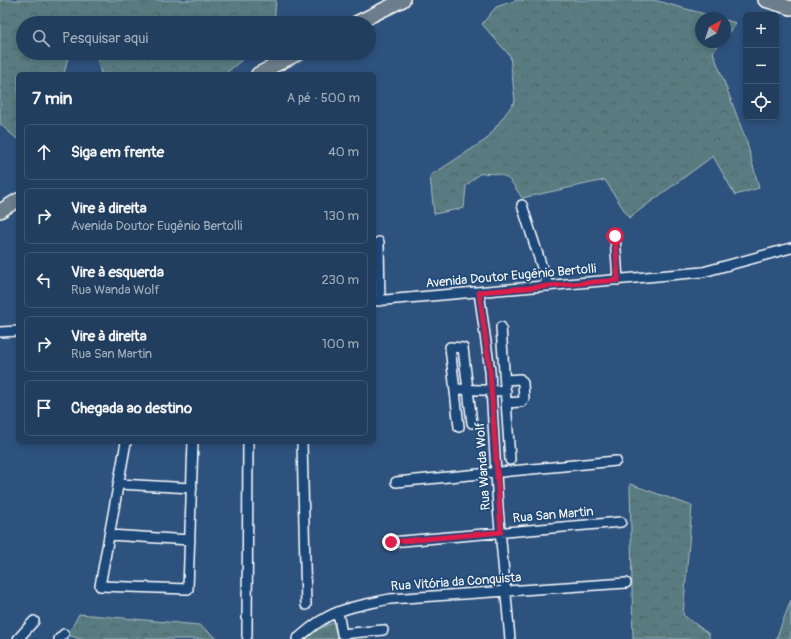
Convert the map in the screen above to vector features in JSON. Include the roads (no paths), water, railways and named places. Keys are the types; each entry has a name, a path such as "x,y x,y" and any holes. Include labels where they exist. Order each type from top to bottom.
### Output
{"highway":[{"path":"370,16 403,0"},
{"path":"765,0 791,8"},
{"path":"262,72 285,60"},
{"path":"0,211 16,201"}],"street":[{"path":"522,205 548,286"},
{"path":"615,236 618,280"},
{"path":"377,301 379,242"},
{"name":"Avenida Doutor Eugênio Bertolli","path":"377,301 703,272 791,248"},
{"name":"Rua Wanda Wolf","path":"479,292 491,391 496,473 510,639"},
{"path":"501,327 510,460"},
{"path":"0,332 16,331"},
{"path":"459,427 450,347 463,348 472,422"},
{"path":"505,380 520,379 523,383 524,399 521,402 506,403"},
{"path":"454,389 506,391"},
{"path":"126,444 100,586 188,588 193,444"},
{"path":"247,636 248,444"},
{"path":"302,444 306,605"},
{"path":"396,482 616,461"},
{"path":"118,484 192,488"},
{"name":"Rua San Martin","path":"391,542 621,522"},
{"path":"109,535 190,540"},
{"name":"Rua Vitória da Conquista","path":"297,639 322,620 338,612 352,607 390,599 626,583"},
{"path":"338,612 342,634 383,630"},
{"path":"20,638 34,621"}]}
